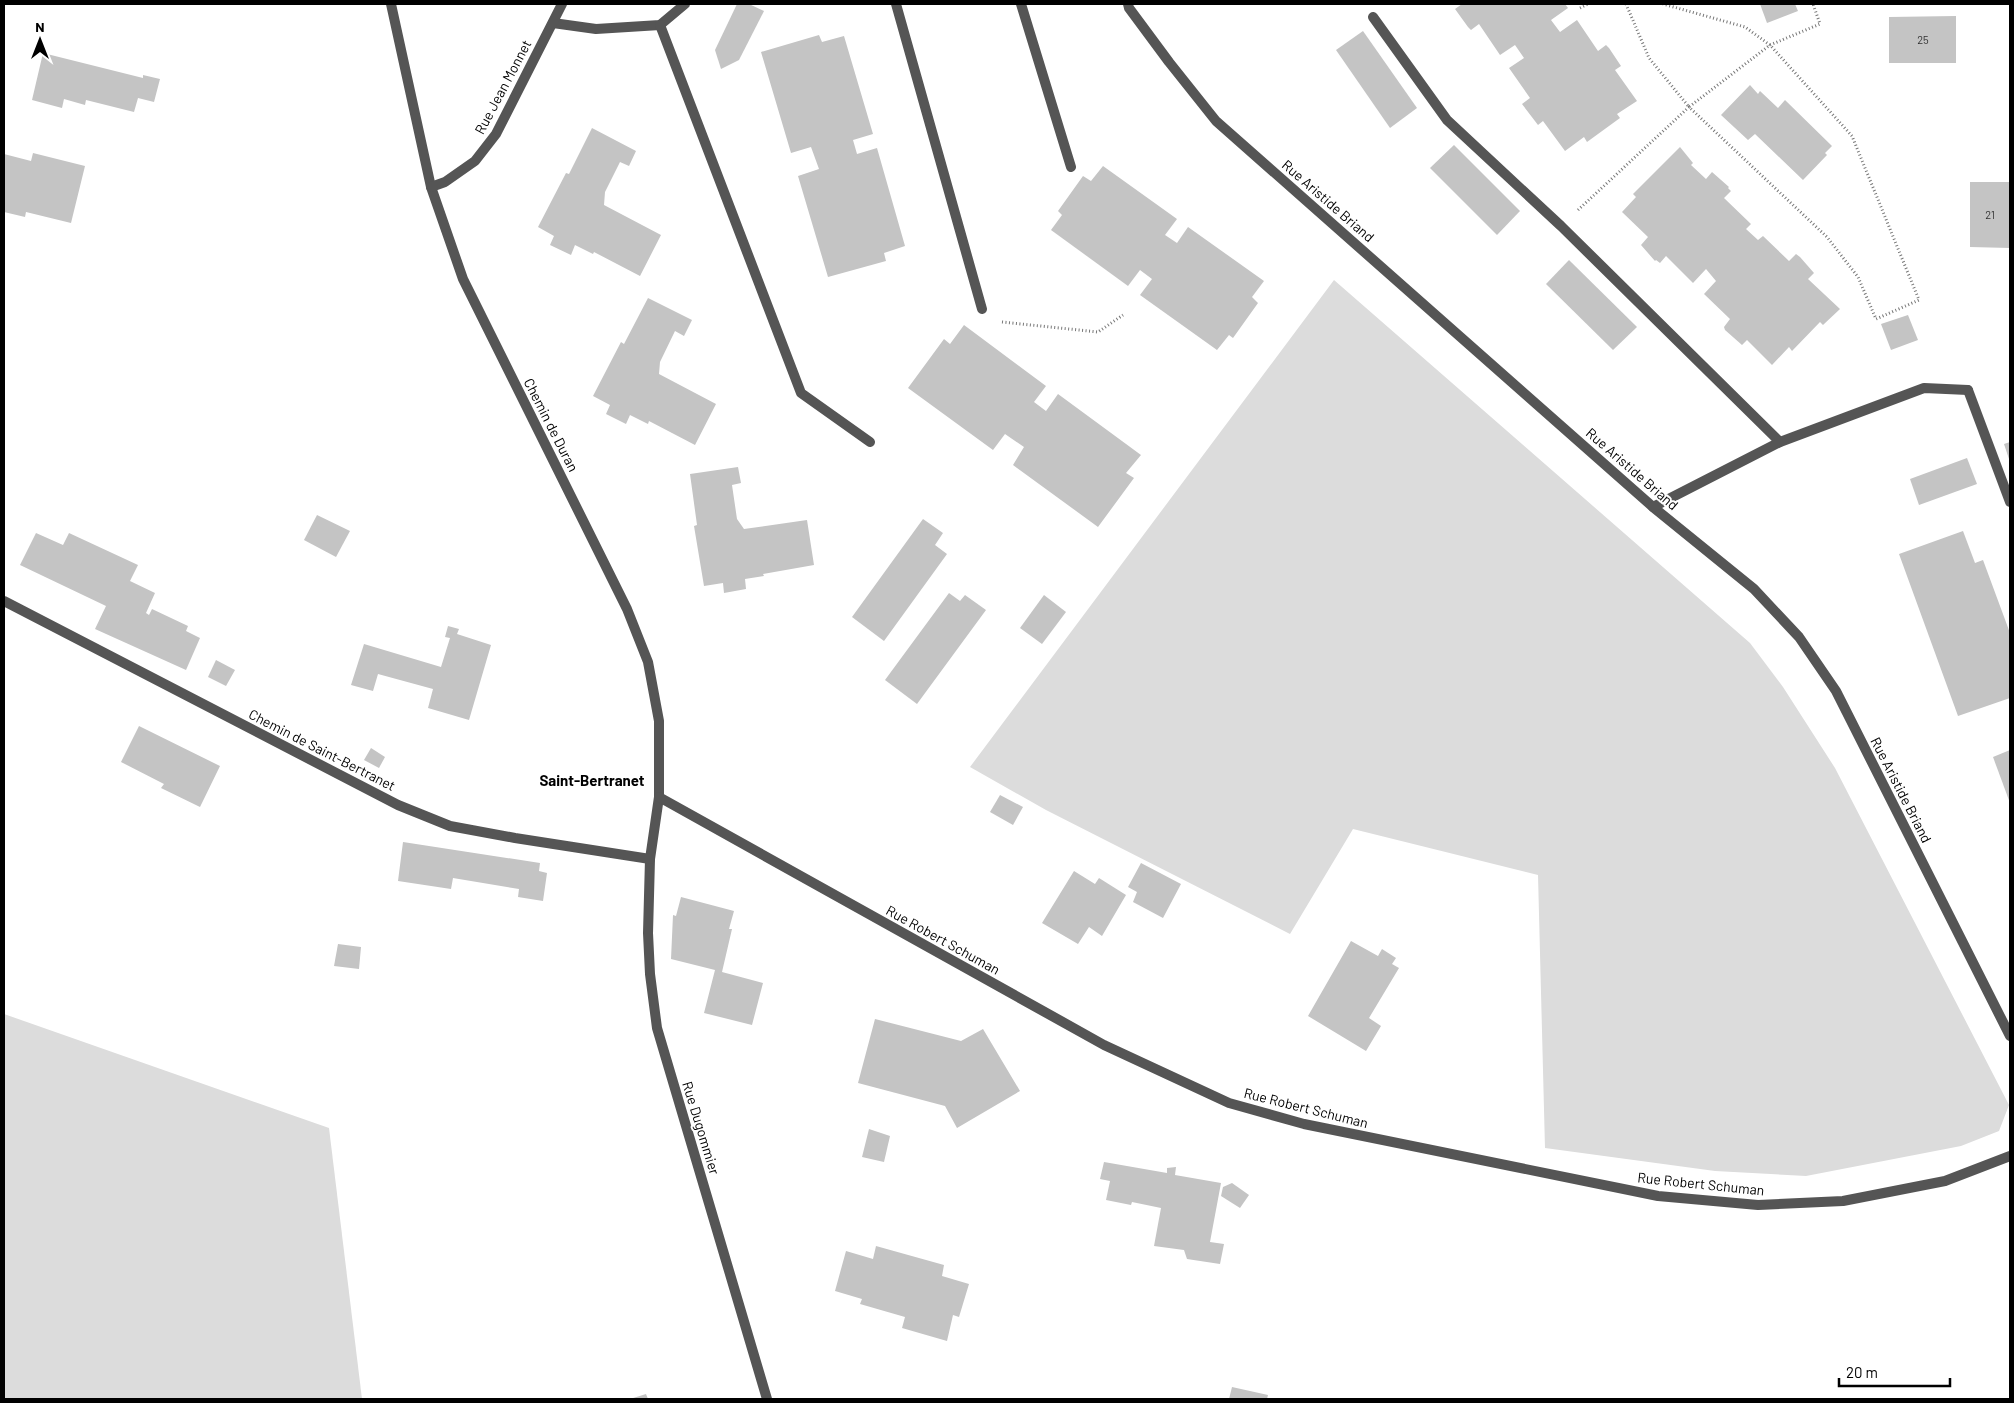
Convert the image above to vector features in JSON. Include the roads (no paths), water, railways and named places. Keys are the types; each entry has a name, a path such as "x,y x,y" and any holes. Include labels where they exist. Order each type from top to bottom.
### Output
{"street":[{"name":"Chemin de Duran","path":"391,4 431,187 463,279 627,609 648,662 659,721 659,797 650,859"},
{"name":"Rue Jean Monnet","path":"431,187 445,182 475,161 496,134 562,4"},
{"path":"553,23 596,29 660,25 685,4"},
{"path":"896,4 982,309"},
{"path":"1021,4 1071,167"},
{"name":"Rue Aristide Briand","path":"1128,4 1169,62 1216,121 1653,506 1754,589 1799,637 1836,690 2010,1036"},
{"path":"1372,17 1447,120 1561,226 1780,442"},
{"path":"660,25 801,393 870,442"},
{"path":"1653,506 1780,442 1924,388 1968,390 2010,502"},
{"name":"Chemin de Saint-Bertranet","path":"4,601 406,808 450,826 650,859"},
{"name":"Rue Robert Schuman","path":"659,797 1104,1045 1229,1103 1304,1124 1658,1196 1758,1205 1843,1201 1945,1181 2010,1156"},
{"name":"Rue Dugommier","path":"650,859 648,932 650,974 657,1028 766,1399"}],"district":[{"name":"Saint-Bertranet","path":"592,781"}]}
